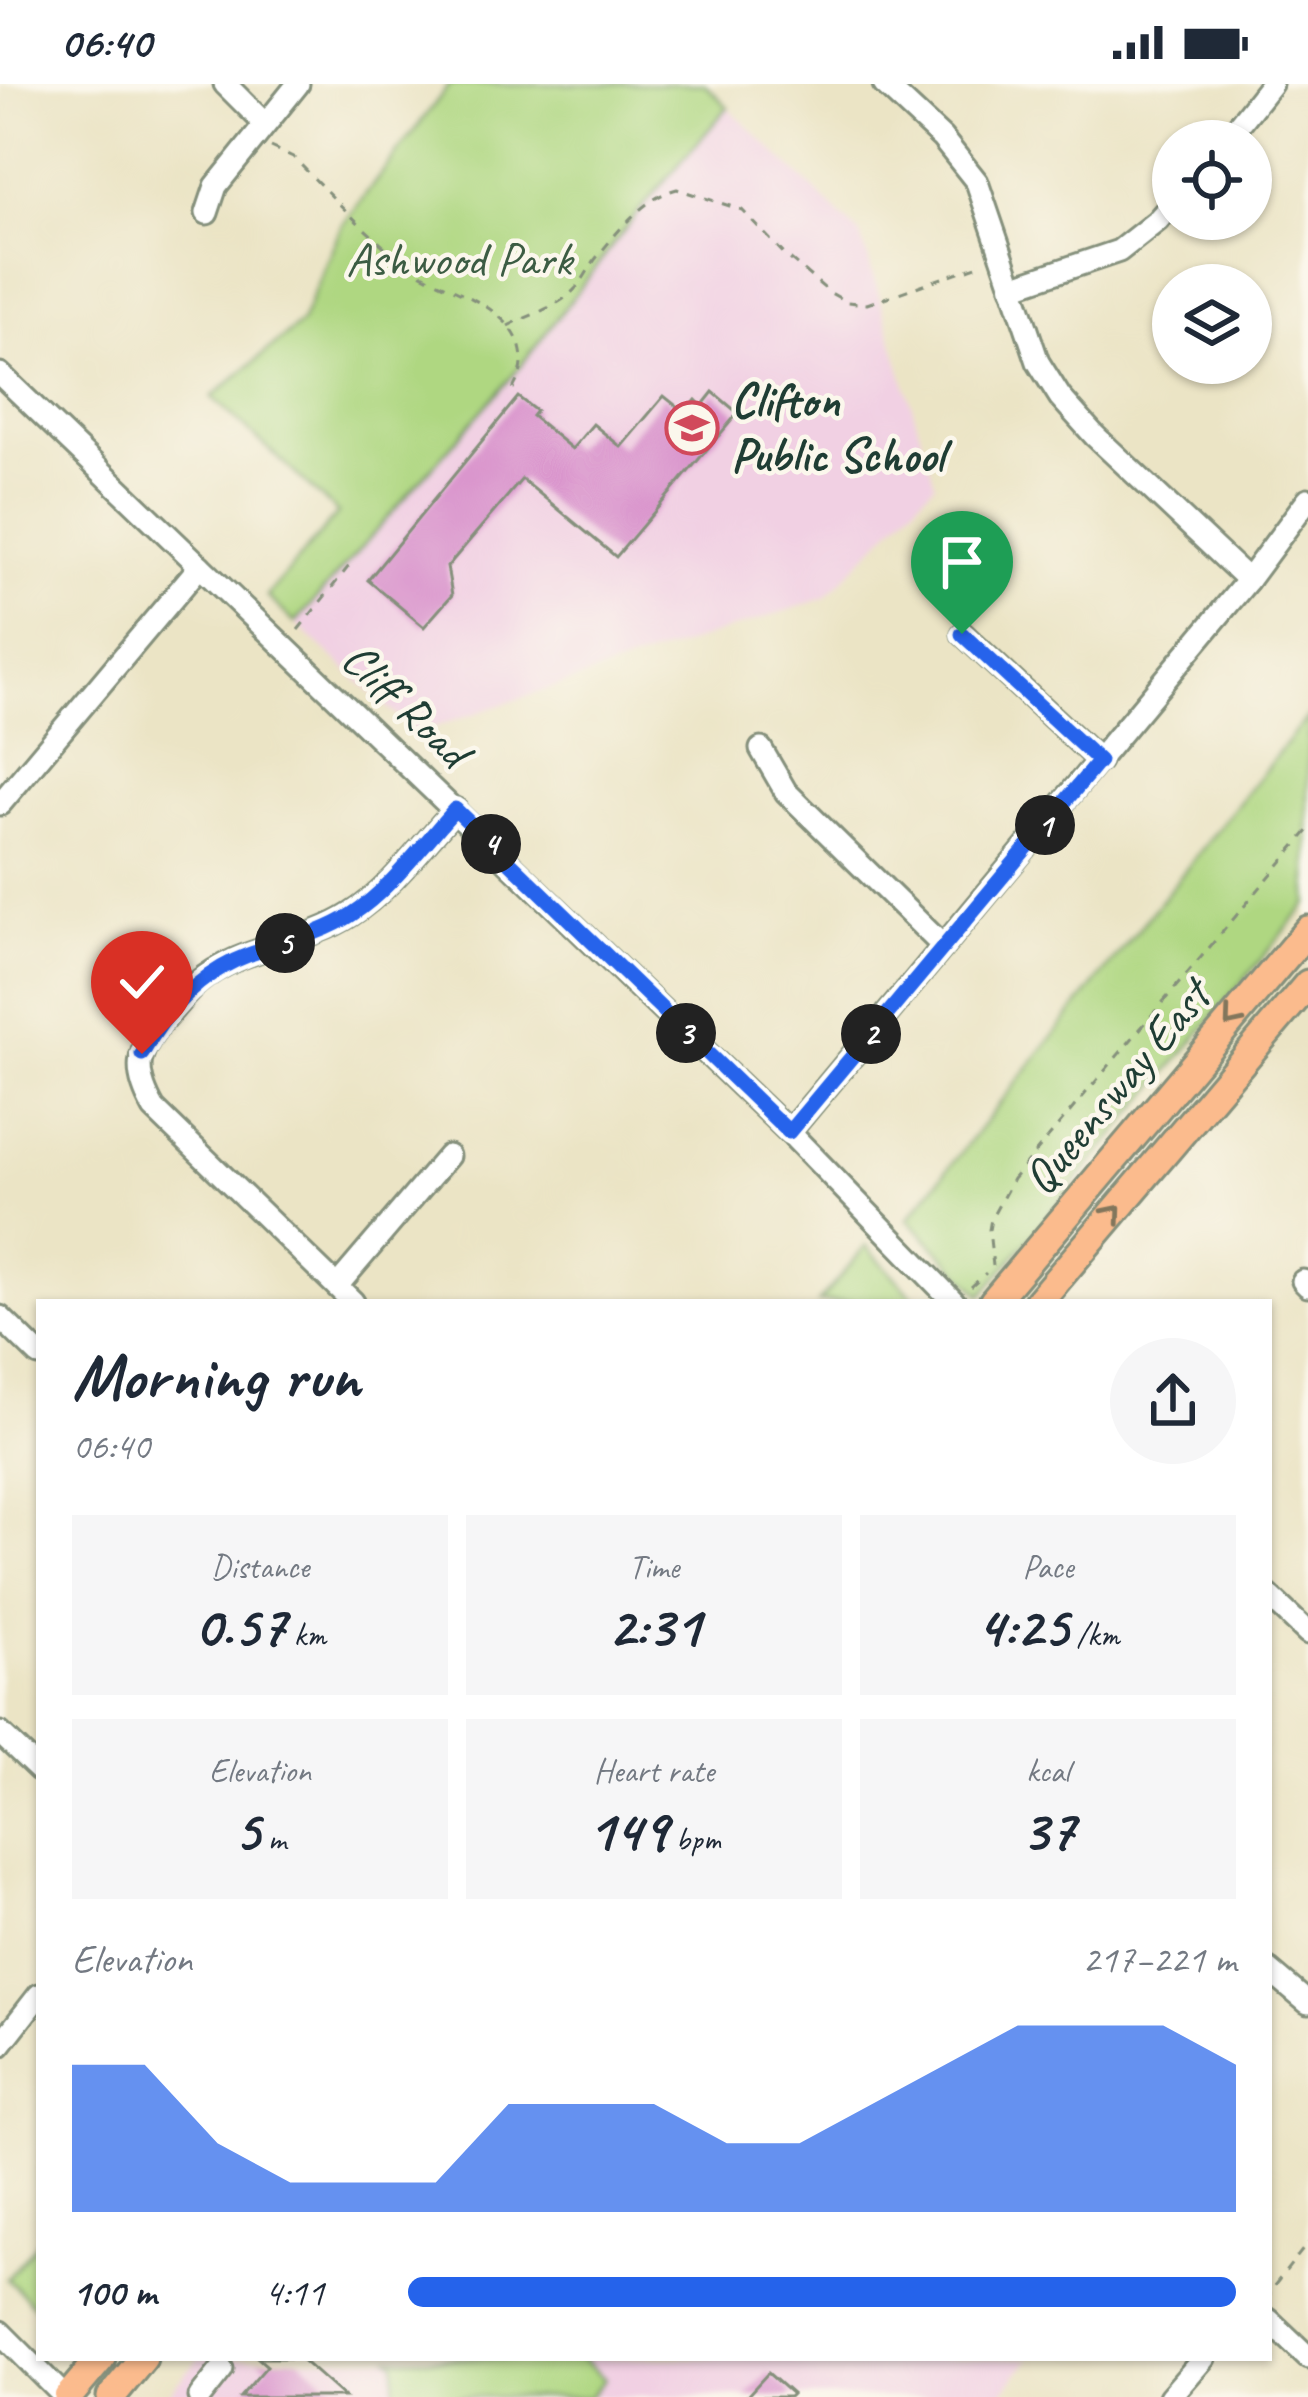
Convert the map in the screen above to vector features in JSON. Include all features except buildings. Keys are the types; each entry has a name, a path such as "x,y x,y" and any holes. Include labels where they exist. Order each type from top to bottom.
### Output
{"main road":[{"name":"Queensway East","path":"984,1292 1308,930"},
{"name":"Queensway East","path":"1041,1299 1308,983"},
{"path":"67,2397 98,2361"},
{"path":"111,2397 141,2361"}],"street":[{"path":"225,84 259,131"},
{"path":"207,212 216,186 298,84"},
{"path":"884,84 941,138 977,182 1038,362 1060,397 1248,580"},
{"path":"1243,120 1271,84"},
{"path":"1012,286 1119,251 1152,225"},
{"name":"Cliff Road","path":"2,381 789,1132 951,1299"},
{"path":"789,1132 1248,580 1308,499"},
{"path":"0,803 200,566"},
{"path":"962,634 1099,761"},
{"path":"760,749 786,792 943,946"},
{"path":"448,1156 345,1294 154,1109 138,1073 156,1029 196,983 244,957 323,930 353,914 455,809"},
{"path":"0,1317 36,1352"},
{"path":"1272,1599 1308,1633"},
{"path":"0,1733 36,1768"},
{"path":"1272,1972 1308,2002"},
{"path":"0,2045 36,1999"},
{"path":"1272,2323 1308,2357"},
{"path":"0,2332 67,2397"},
{"path":"1170,2397 1201,2361"},
{"path":"200,2397 222,2369"}],"path":[{"path":"259,131 405,265 477,301 508,326 523,367 513,389"},
{"path":"508,326 574,291 641,207 677,189 742,210 805,273 847,302 867,304 1003,256"},
{"path":"284,646 352,561"},
{"path":"984,1292 993,1266 992,1219 1013,1179 1308,831"},
{"path":"1272,2288 1308,2243"}],"shaded area":[{"name":"Clifton Public School","path":"728,107 861,235 935,483 825,598 416,733 295,623 515,373 635,216"},
{"path":"196,2361 1028,2361 998,2397 166,2397"}],"green space":[{"name":"Ashwood Park","path":"450,84 705,84 728,107 635,216 515,373 295,623 267,596 338,513 212,397 301,323 342,225"},
{"path":"1308,716 1308,903 982,1295 908,1219"},
{"path":"866,1246 915,1299 822,1299"},
{"path":"36,2244 36,2308 7,2279"},
{"path":"584,2361 605,2379 589,2397 395,2397 395,2362"}],"place":[{"name":"Clifton Public School","path":"692,428"}],"route":[{"path":"142,1054 156,1029 196,983 244,957 323,930 353,914 455,809 789,1132 1099,761 962,634"}]}
